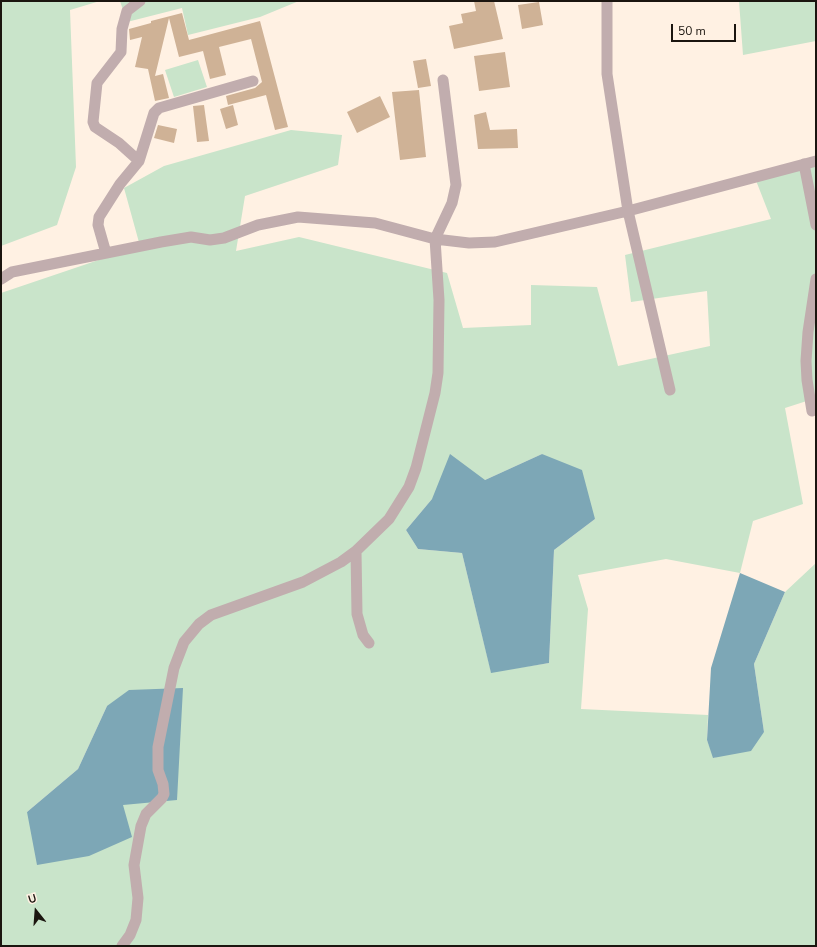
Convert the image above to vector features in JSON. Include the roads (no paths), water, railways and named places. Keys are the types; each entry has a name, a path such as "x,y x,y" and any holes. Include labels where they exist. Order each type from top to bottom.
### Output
{"street":[{"path":"139,160 95,127 93,122 97,83 122,52 122,28 125,6 140,1"},
{"path":"607,1 607,74 628,211 670,390"},
{"path":"122,946 130,935 136,920 138,898 134,865 141,826 146,814 164,794 163,784 158,770 158,747 174,668 184,642 199,624 211,615 303,582 342,562 356,551 389,519 409,487 416,468 434,401 438,366 439,300 435,240 452,203 456,185 443,80"},
{"path":"106,254 98,225 99,218 120,184 139,160 154,112 159,108 253,81"},
{"path":"1,278 12,272 161,242 191,237 210,240 224,238 258,225 298,217 375,222 420,234 435,240 469,243 495,242 628,211 816,161"},
{"path":"804,164 816,225"},
{"path":"812,411 807,380 806,361 808,332 816,279"},
{"path":"356,551 357,614 363,634 369,643"}],"water":[{"path":"450,454 485,480 542,454 582,470 595,519 554,550 549,663 491,673 462,553 418,549 406,530 432,499"},
{"path":"740,573 785,592 754,664 764,732 751,751 713,758 707,740 711,668"},
{"path":"183,688 177,800 123,805 132,837 89,856 37,865 27,812 78,769 107,706 129,690"}]}
